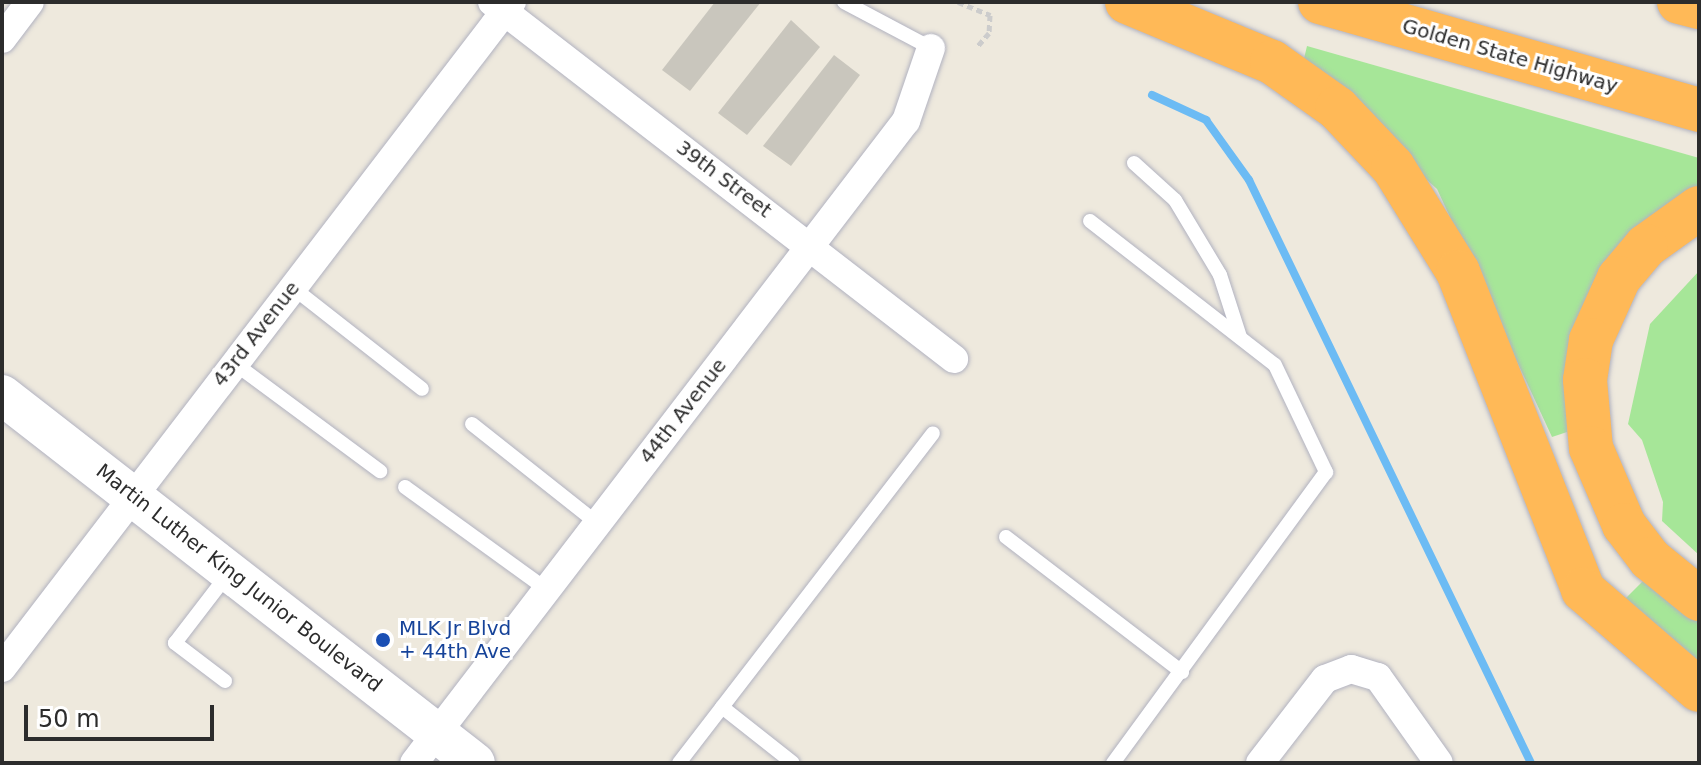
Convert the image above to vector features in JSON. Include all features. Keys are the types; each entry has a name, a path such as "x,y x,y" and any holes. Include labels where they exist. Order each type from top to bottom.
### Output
{"highway":[{"path":"1127,2 1272,62 1337,108 1393,167 1458,272 1583,590 1686,680 1699,709"},
{"name":"Golden State Highway","path":"1320,2 1699,110"},
{"path":"1679,2 1699,7"},
{"path":"1699,208 1646,246 1605,301 1591,340 1585,408 1591,448 1624,525 1650,559 1699,599"}],"street":[{"path":"2,39 30,2"},
{"name":"39th Street","path":"503,5 954,359"},
{"name":"43rd Avenue","path":"2,668 503,5"},
{"name":"44th Avenue","path":"425,748 906,121 931,48"},
{"name":"Martin Luther King Junior Boulevard","path":"2,395 231,570 425,748 475,763"},
{"path":"1260,763 1325,679 1351,669 1378,677 1439,763"}],"lane":[{"path":"844,2 931,48"},
{"path":"1134,163 1175,200 1220,275 1240,338"},
{"path":"1090,221 1275,365 1326,472 1113,763"},
{"path":"292,287 422,389"},
{"path":"234,363 380,471"},
{"path":"472,424 597,523"},
{"path":"679,763 933,433"},
{"path":"405,487 546,589"},
{"path":"1006,537 1182,672"},
{"path":"225,681 175,643 231,570"},
{"path":"722,707 793,763"}],"path":[{"path":"958,2 990,15 989,33 977,47"}],"green space":[{"path":"1307,46 1699,158 1699,195 1567,369 1567,432 1552,437 1437,189 1302,67"},
{"path":"1699,271 1699,555 1662,521 1663,502 1642,440 1628,424 1650,324"},
{"path":"1643,581 1699,620 1699,663 1623,601"}],"building":[{"path":"715,2 761,2 690,91 662,70"},
{"path":"791,20 820,47 747,135 718,113"},
{"path":"834,55 860,75 791,166 763,146"}],"waterway":[{"path":"1152,95 1206,120 1249,180 1531,763"}],"place":[{"name":"MLK Jr Blvd + 44th Ave","path":"383,640"}]}
